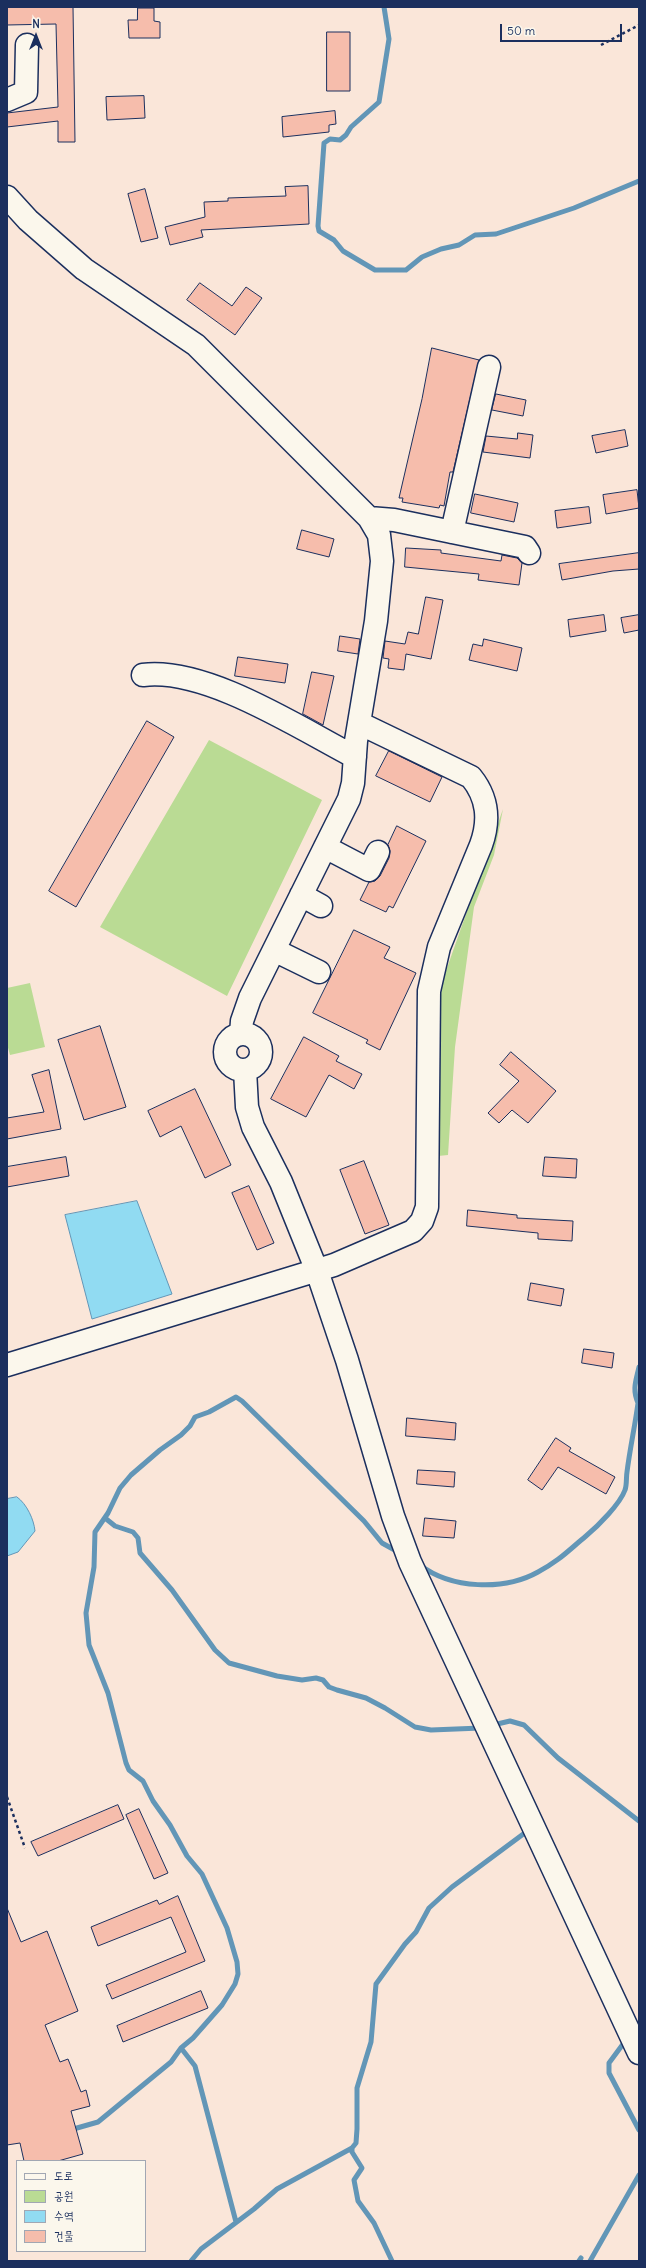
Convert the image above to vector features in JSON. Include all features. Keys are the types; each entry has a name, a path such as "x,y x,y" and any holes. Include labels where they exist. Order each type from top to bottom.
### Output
{"street":[{"path":"7,100 26,92 27,45"},
{"path":"7,197 28,220 84,269 196,345 369,518 379,535 382,562 376,621 359,723 353,783 349,799 250,998 242,1021 241,1034 253,1036 260,1047 260,1059 256,1064 245,1070 247,1107 252,1127 281,1182 317,1270 347,1360 393,1516 410,1562 434,1610 534,1832 634,2041"},
{"path":"452,532 489,367"},
{"path":"369,518 394,520 525,547 529,553"},
{"path":"143,675 158,673 216,687 238,696 355,757"},
{"path":"7,1365 317,1270 413,1231 422,1221 427,1207 428,1176 429,991 440,947 486,832 488,813 480,789 471,777 359,723"},
{"path":"325,847 370,870 378,852"},
{"path":"301,896 321,906"},
{"path":"274,950 319,972"}],"path":[{"path":"601,45 639,25"},
{"path":"7,1797 25,1848"}],"green space":[{"path":"209,740 322,800 227,996 100,927"},
{"path":"503,809 494,855 474,907 455,1047 448,1155 438,1156 439,999 441,985"},
{"path":"30,983 45,1047 10,1055 7,1044 7,988"}],"water":[{"path":"137,1201 172,1294 92,1319 65,1215"},
{"path":"17,1497 21,1500 29,1512 35,1531 18,1552 7,1556 7,1499"}],"building":[{"path":"7,7 73,7 75,142 58,142 58,121 7,127 7,113 58,107 56,24 7,25"},
{"path":"138,8 154,8 154,21 160,22 160,38 129,38 128,20 137,20"},
{"path":"327,32 350,32 350,91 327,91"},
{"path":"144,96 145,118 107,120 106,97"},
{"path":"335,111 336,124 329,125 329,132 283,137 282,117"},
{"path":"308,186 309,224 201,230 203,237 170,245 165,227 205,217 204,202 228,201 228,198 286,196 285,187"},
{"path":"145,189 158,238 141,242 128,194"},
{"path":"200,283 232,306 246,287 262,298 235,335 187,300"},
{"path":"432,348 479,360 453,472 450,472 444,506 440,505 439,508 402,502 403,498 399,498"},
{"path":"496,394 526,400 523,416 492,410"},
{"path":"625,430 628,446 596,453 592,436"},
{"path":"518,433 533,435 530,458 483,452 486,436 517,439"},
{"path":"637,490 639,508 606,514 603,495"},
{"path":"475,494 518,503 514,522 471,513"},
{"path":"589,507 591,523 557,528 555,511"},
{"path":"302,530 334,539 329,557 297,549"},
{"path":"406,548 441,550 441,553 501,561 502,555 517,558 522,563 519,585 478,580 479,574 405,567"},
{"path":"639,553 639,569 613,571 562,580 559,564"},
{"path":"426,597 443,600 431,659 406,654 404,670 388,668 389,659 383,658 385,641 405,644 408,632 418,634"},
{"path":"604,615 606,631 570,637 568,620"},
{"path":"639,615 639,630 624,633 621,618"},
{"path":"340,636 360,639 358,654 338,651"},
{"path":"484,639 522,648 517,671 469,660 473,644 482,646"},
{"path":"238,657 288,664 285,683 235,676"},
{"path":"312,672 334,676 323,725 303,714"},
{"path":"147,721 174,737 76,907 49,891"},
{"path":"389,751 442,777 430,802 376,776"},
{"path":"397,826 426,841 393,908 389,906 386,912 360,900 369,882 375,881 380,876 389,858 390,851 388,845"},
{"path":"354,930 390,947 384,958 416,973 380,1050 366,1043 368,1040 313,1013"},
{"path":"100,1026 126,1107 84,1120 58,1040"},
{"path":"304,1037 339,1056 336,1061 362,1074 354,1089 329,1075 306,1117 271,1099"},
{"path":"511,1052 556,1091 528,1123 512,1110 499,1123 488,1113 519,1081 500,1065"},
{"path":"49,1070 61,1129 7,1139 7,1118 44,1112 32,1075"},
{"path":"195,1089 231,1165 205,1178 181,1126 160,1137 148,1111"},
{"path":"66,1157 69,1176 7,1187 7,1167"},
{"path":"545,1157 577,1159 576,1178 543,1176"},
{"path":"364,1161 389,1225 365,1234 340,1170"},
{"path":"249,1186 274,1243 257,1250 232,1193"},
{"path":"468,1210 517,1215 517,1218 573,1221 572,1241 538,1239 538,1233 467,1226"},
{"path":"531,1283 564,1289 561,1306 528,1300"},
{"path":"584,1349 614,1353 612,1368 582,1363"},
{"path":"407,1418 456,1423 455,1440 406,1436"},
{"path":"556,1438 571,1448 569,1451 615,1477 606,1494 558,1467 542,1490 528,1480"},
{"path":"418,1470 455,1472 454,1487 417,1484"},
{"path":"425,1518 456,1521 454,1538 423,1536"},
{"path":"118,1805 124,1819 38,1856 31,1842"},
{"path":"139,1809 168,1873 154,1879 126,1815"},
{"path":"178,1896 205,1961 112,1999 106,1985 186,1952 171,1917 98,1946 91,1927 157,1900 159,1904"},
{"path":"7,1908 21,1942 47,1931 78,2011 45,2025 60,2062 68,2059 81,2092 86,2090 90,2106 71,2111 83,2154 62,2160 24,2160 20,2143 7,2145"},
{"path":"201,1991 208,2008 123,2042 117,2026"}],"waterway":[{"path":"384,7 389,39 379,102 351,127 346,135 340,140 330,139 324,143 318,226 319,231 334,240 343,251 375,270 406,270 422,257 441,249 459,245 475,235 496,234 574,208 639,181"},
{"path":"420,1565 433,1573 462,1583 478,1585 510,1582 524,1578 552,1564 591,1532 614,1508 626,1488 628,1463 638,1403 635,1389 639,1367"},
{"path":"70,2130 98,2122 171,2062 181,2048 193,2038 222,2005 235,1984 238,1974 237,1962 227,1928 202,1874 187,1856 170,1825 153,1801 143,1781 129,1770 108,1693 89,1645 86,1613 94,1567 95,1532 108,1513 120,1488 131,1475 160,1450 181,1435 190,1426 195,1417 209,1412 236,1397 242,1401 364,1521 382,1543 400,1553"},
{"path":"105,1518 115,1526 133,1532 138,1538 140,1553 172,1590 215,1650 229,1663 277,1676 302,1680 316,1678 323,1680 329,1687 366,1698 415,1727 431,1730 481,1728"},
{"path":"493,1725 510,1721 524,1725 558,1758 639,1821"},
{"path":"191,2261 201,2249 254,2209 277,2189 352,2148 356,2143 357,2088 371,2042 376,1984 405,1944 416,1932 429,1908 452,1887 526,1832"},
{"path":"626,2040 609,2063 609,2073 639,2130"},
{"path":"181,2048 195,2066 236,2222"},
{"path":"352,2148 352,2152 362,2168 354,2180 358,2201 374,2223 392,2261"},
{"path":"590,2261 639,2175"}]}
